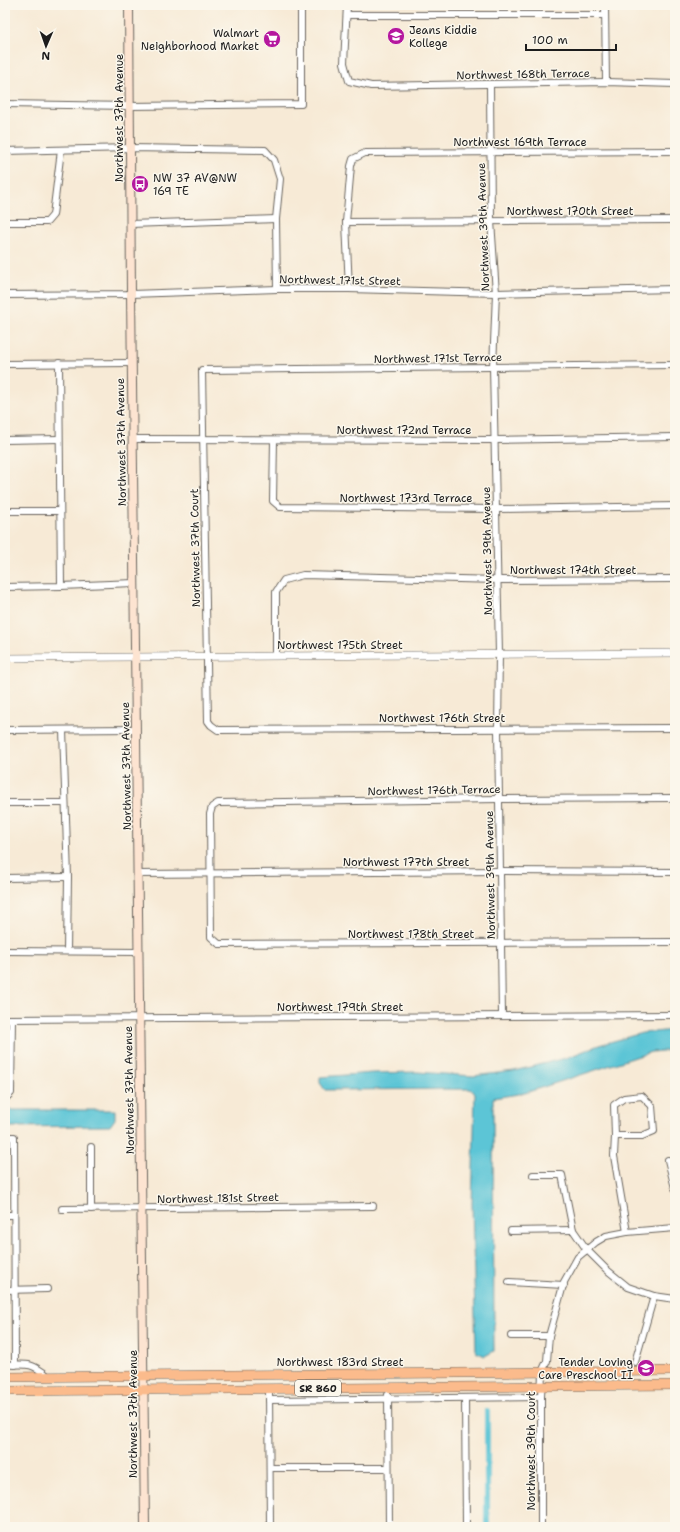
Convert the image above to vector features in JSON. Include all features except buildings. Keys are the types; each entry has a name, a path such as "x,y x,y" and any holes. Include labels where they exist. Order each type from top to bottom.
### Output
{"main road":[{"name":"Northwest 37th Avenue","path":"130,5 131,363 136,657 145,1527"},
{"name":"Northwest 183rd Street","path":"5,1377 675,1371"},
{"path":"388,1388 398,1379 411,1374"},
{"name":"SR 860","path":"5,1391 675,1385"}],"street":[{"path":"5,104 130,106 301,104 301,5"},
{"path":"347,5 347,15 605,15"},
{"path":"605,5 606,82"},
{"name":"Northwest 168th Terrace","path":"347,15 344,63 349,81 370,86 606,82 675,84"},
{"name":"Northwest 39th Avenue","path":"490,85 491,221 496,293 493,367 498,580 498,728 502,1016"},
{"path":"5,151 130,148 265,150 274,160 280,179 276,219 277,290"},
{"path":"5,222 47,222 53,215 61,150"},
{"name":"Northwest 169th Terrace","path":"346,222 353,159 366,153 675,151"},
{"path":"130,224 276,219"},
{"name":"Northwest 170th Street","path":"346,222 675,220"},
{"path":"346,222 349,290"},
{"name":"Northwest 171st Street","path":"5,295 131,294 277,290 496,293 675,289"},
{"path":"59,362 59,510 61,586"},
{"path":"5,364 59,362 131,363"},
{"name":"Northwest 171st Terrace","path":"202,370 675,365"},
{"name":"Northwest 37th Court","path":"202,370 208,720 211,725"},
{"name":"Northwest 172nd Terrace","path":"132,439 495,440 675,437"},
{"path":"5,440 59,439"},
{"name":"Northwest 173rd Terrace","path":"274,440 273,501 280,507 496,509 675,506"},
{"path":"5,511 59,510"},
{"name":"Northwest 174th Street","path":"276,656 276,592 284,580 303,575 498,580 675,579"},
{"path":"5,587 134,582"},
{"name":"Northwest 175th Street","path":"5,658 675,653"},
{"name":"Northwest 176th Street","path":"211,725 218,730 675,728"},
{"path":"5,730 136,729"},
{"path":"63,730 68,877 67,951"},
{"name":"Northwest 176th Terrace","path":"210,874 210,814 212,807 218,803 675,798"},
{"path":"5,804 65,803"},
{"name":"Northwest 177th Street","path":"138,874 501,871 675,872"},
{"name":"Northwest 178th Street","path":"210,874 211,937 220,944 675,942"},
{"path":"5,878 68,877"},
{"path":"5,952 139,952"},
{"name":"Northwest 179th Street","path":"5,1019 675,1015"},
{"path":"5,1099 11,1092 12,1019"},
{"path":"615,1136 642,1136 654,1131 652,1106 642,1096 624,1098 614,1105 614,1156 627,1232"},
{"path":"5,1137 14,1137 15,1364"},
{"path":"91,1209 92,1147"},
{"path":"668,1160 675,1188"},
{"path":"533,1175 562,1175 573,1230 587,1250 607,1270 628,1287 654,1296 675,1299"},
{"name":"Northwest 181st Street","path":"62,1209 373,1206"},
{"path":"5,1215 14,1215"},
{"name":"Northwest 39th Court","path":"541,1527 542,1372 547,1361 549,1336 564,1285 571,1267 578,1257 606,1236 627,1232 675,1228"},
{"path":"511,1230 573,1230"},
{"path":"509,1282 564,1285"},
{"path":"5,1290 47,1290"},
{"path":"635,1362 654,1296"},
{"path":"511,1336 549,1336"},
{"path":"5,1365 32,1365 48,1376"},
{"path":"269,1388 270,1527"},
{"path":"388,1388 389,1527"},
{"path":"269,1400 541,1397"},
{"path":"465,1398 466,1527"},
{"path":"270,1468 388,1468"}],"water":[{"path":"675,1030 675,1050 651,1052 525,1093 493,1098 494,1351 485,1356 476,1352 472,1204 475,1094 471,1089 325,1090 320,1083 320,1077 372,1073 417,1072 473,1076 514,1071 566,1058 599,1045 642,1033"},
{"path":"5,1110 115,1110 115,1119 110,1126 5,1127"}],"waterway":[{"path":"487,1412 487,1527"}],"place":[{"name":"Jeans Kiddie Kollege","path":"396,36"},
{"name":"Walmart Neighborhood Market","path":"272,39"},
{"name":"NW 37 AV@NW 169 TE","path":"140,184"},
{"name":"Tender Loving Care Preschool II","path":"646,1368"}]}
